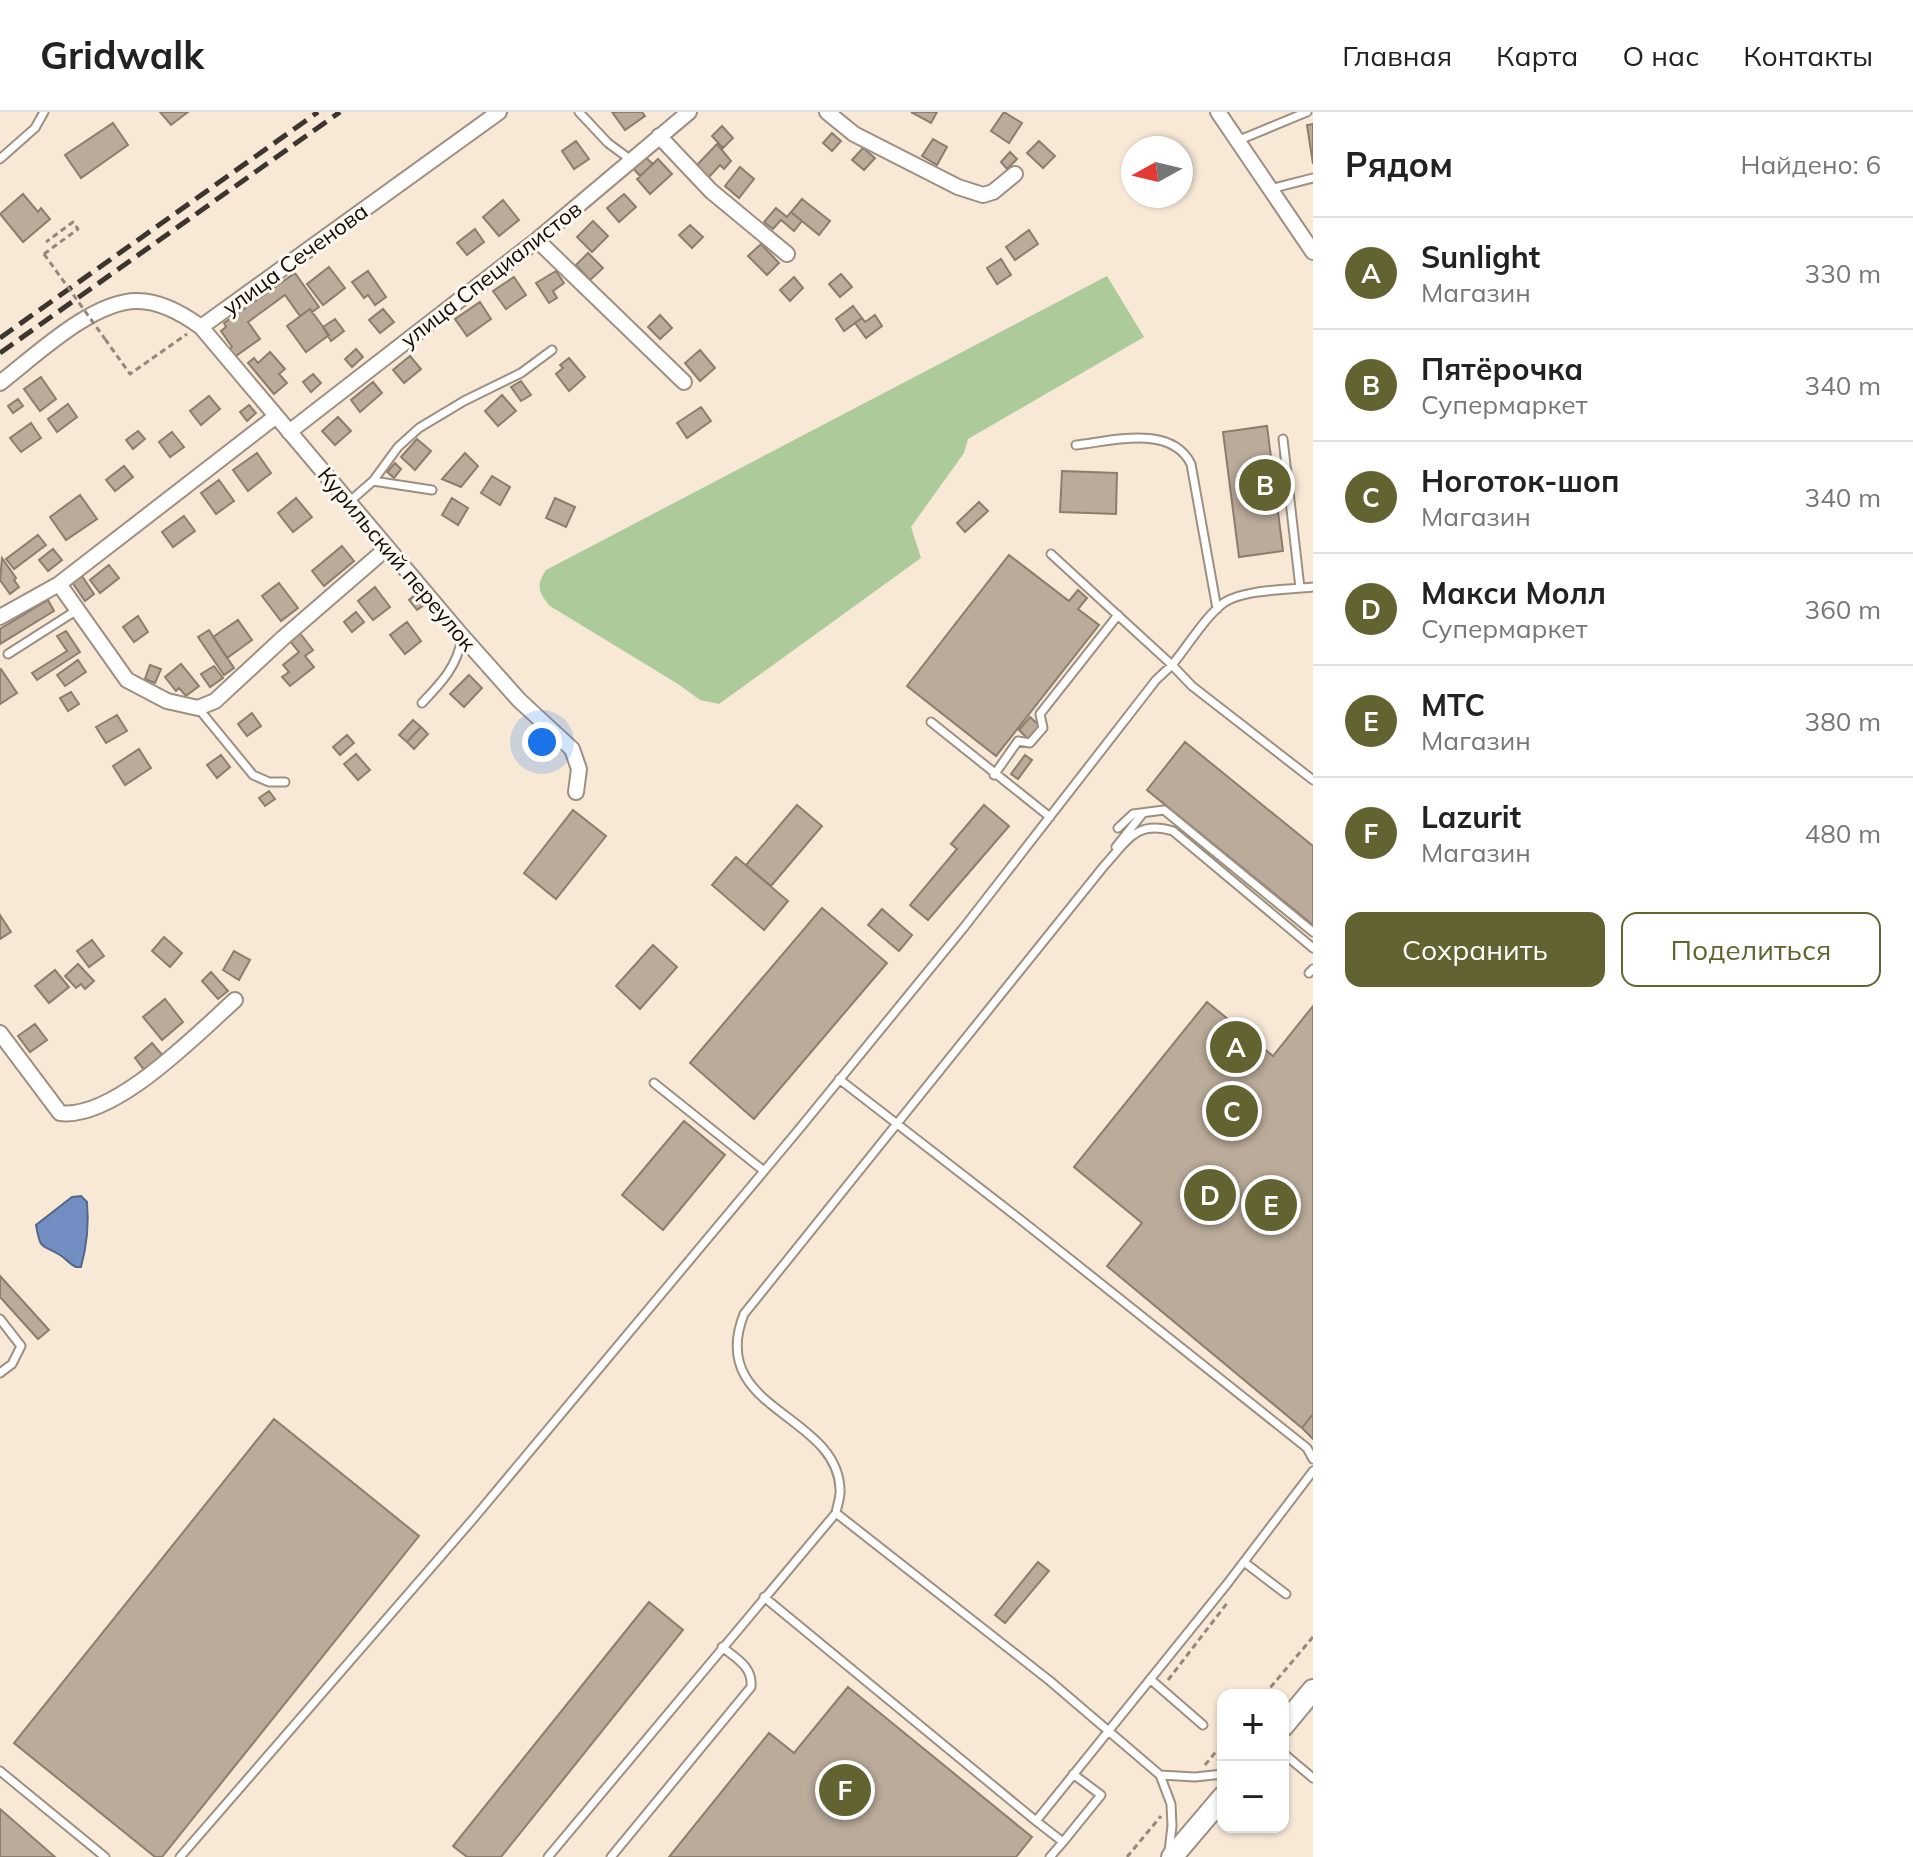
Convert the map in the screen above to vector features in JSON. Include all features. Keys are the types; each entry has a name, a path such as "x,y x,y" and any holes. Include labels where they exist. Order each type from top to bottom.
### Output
{"main road":[{"path":"1289,1719 1313,1690"},
{"path":"1170,1857 1217,1804"}],"street":[{"name":"улица Сеченова","path":"0,383 83,321 122,302 140,301 169,307 201,327 499,112"},
{"name":"улица Специалистов","path":"289,432 537,240 689,112"},
{"path":"827,112 854,134 958,187 983,195 993,192 1015,174"},
{"path":"1218,112 1313,252"},
{"path":"659,136 711,191 787,254"},
{"path":"537,240 684,382"},
{"name":"Курильский переулок","path":"201,327 462,636 519,700 572,749 579,769 576,792"},
{"path":"0,617 59,584 275,417"},
{"path":"59,584 127,680 167,701 198,708 215,701 387,548"},
{"path":"0,1033 60,1113 81,1113 113,1099 139,1082 235,1000"}],"lane":[{"path":"0,159 35,128 44,112"},
{"path":"579,112 608,143 631,160"},
{"path":"1237,141 1307,112"},
{"path":"1270,189 1313,178"},
{"path":"349,502 373,481 398,447 432,418 521,373 552,350"},
{"path":"1076,445 1153,438 1185,451 1191,464 1217,609"},
{"path":"1283,439 1300,588"},
{"path":"373,481 432,490"},
{"path":"1051,554 1192,686 1313,780"},
{"path":"180,1857 474,1518 764,1171 965,926 1156,680 1217,609 1226,601 1239,597 1313,587"},
{"path":"8,654 77,610"},
{"path":"994,775 1018,741 1030,743 1043,728 1040,714 1118,615"},
{"path":"422,703 449,673 459,653 462,636"},
{"path":"198,708 253,775 269,782 285,782"},
{"path":"931,722 1050,817"},
{"path":"551,1856 836,1513 840,1489 825,1450 754,1389 738,1365 735,1335 744,1314 1104,866 1139,817 1148,810"},
{"path":"1118,828 1133,814 1164,810 1313,932"},
{"path":"1104,866 1138,831 1150,826 1173,831 1313,948"},
{"path":"839,1079 1307,1448 1313,1459"},
{"path":"654,1083 764,1171"},
{"path":"0,1319 21,1346 12,1364 0,1373"},
{"path":"1036,1821 1313,1471"},
{"path":"836,1513 1108,1729 1160,1775 1171,1804 1170,1857"},
{"path":"1244,1562 1286,1594"},
{"path":"764,1597 1063,1842"},
{"path":"611,1857 751,1687 752,1676 748,1668 722,1647"},
{"path":"1150,1679 1203,1725"},
{"path":"1289,1758 1313,1778"},
{"path":"0,1771 105,1857"},
{"path":"1050,1857 1101,1795 1073,1774"},
{"path":"1160,1775 1217,1775"}],"path":[{"path":"46,242 73,222 78,229 44,254 130,374 183,336"},
{"path":"1168,1680 1235,1594"},
{"path":"1269,1689 1313,1637"}],"green space":[{"path":"1107,276 1144,337 968,439 964,453 911,527 921,558 719,704 700,700 550,606 543,597 540,584 546,570"}],"water":[{"path":"81,1196 87,1202 87,1234 81,1267 76,1267 43,1246 36,1225 72,1197"}],"building":[{"path":"160,112 188,112 171,125"},
{"path":"612,112 642,112 645,116 625,130"},
{"path":"911,112 937,112 931,123"},
{"path":"1004,112 1022,123 1009,143 991,131"},
{"path":"113,123 128,145 81,178 65,155"},
{"path":"1313,124 1313,164 1307,125"},
{"path":"722,126 733,138 723,148 712,136"},
{"path":"832,133 841,141 832,151 823,143"},
{"path":"933,139 947,147 937,165 922,156"},
{"path":"576,141 589,159 574,169 562,151"},
{"path":"1039,141 1055,156 1043,168 1027,153"},
{"path":"717,144 731,161 724,169 720,165 708,178 696,166"},
{"path":"863,148 875,158 864,170 852,160"},
{"path":"1010,152 1017,159 1007,169 1001,162"},
{"path":"645,157 653,164 640,176 633,168"},
{"path":"658,159 672,174 650,194 637,179"},
{"path":"740,167 754,179 739,198 725,186"},
{"path":"23,194 38,212 41,208 50,219 23,242 0,214"},
{"path":"624,194 636,207 619,222 607,208"},
{"path":"802,199 830,221 819,235 791,212"},
{"path":"503,200 519,220 499,236 483,217"},
{"path":"776,208 787,217 791,212 802,221 794,231 781,220 773,229 764,222"},
{"path":"593,221 608,236 592,252 577,237"},
{"path":"690,225 703,237 692,248 679,235"},
{"path":"475,229 484,242 467,255 457,243"},
{"path":"1029,230 1038,244 1015,260 1006,247"},
{"path":"761,244 779,263 767,275 748,256"},
{"path":"588,253 603,268 590,280 576,265"},
{"path":"1001,259 1011,275 997,284 987,268"},
{"path":"329,267 345,288 323,305 307,284"},
{"path":"368,271 386,297 375,305 368,295 364,298 352,282"},
{"path":"556,271 564,283 553,291 557,298 549,303 536,283"},
{"path":"295,273 319,307 300,316 285,295 248,322 260,339 233,358 228,350 232,347 221,331 226,327 224,323"},
{"path":"841,274 852,287 840,297 829,284"},
{"path":"514,277 526,295 506,309 493,291"},
{"path":"794,277 803,288 790,301 780,290"},
{"path":"480,302 491,319 467,336 455,319"},
{"path":"853,306 862,318 844,331 836,319"},
{"path":"310,309 329,335 306,352 287,326"},
{"path":"383,309 394,322 380,333 369,320"},
{"path":"660,315 672,328 660,339 648,327"},
{"path":"875,315 882,326 866,338 855,323 862,318 865,322"},
{"path":"335,319 344,331 331,341 323,327"},
{"path":"356,349 363,357 352,367 345,359"},
{"path":"700,350 715,368 700,381 685,363"},
{"path":"270,352 285,369 279,374 287,383 274,394 248,363 254,358 258,363"},
{"path":"410,356 421,369 404,383 393,370"},
{"path":"569,358 585,377 569,391 556,374 563,368 560,365"},
{"path":"313,374 321,383 311,392 303,382"},
{"path":"41,377 56,399 40,411 24,389"},
{"path":"521,381 531,395 521,401 511,387"},
{"path":"373,382 382,393 360,412 351,400"},
{"path":"502,395 516,411 498,426 485,411"},
{"path":"209,396 220,409 201,425 190,411"},
{"path":"18,399 23,406 13,413 8,406"},
{"path":"68,404 77,417 57,432 48,419"},
{"path":"249,405 256,413 247,421 240,412"},
{"path":"701,407 711,421 687,438 677,423"},
{"path":"338,417 351,431 335,445 322,431"},
{"path":"31,423 41,438 21,452 10,438"},
{"path":"1267,426 1283,551 1239,557 1223,432"},
{"path":"138,431 145,439 133,449 126,440"},
{"path":"172,432 184,447 170,457 159,442"},
{"path":"417,439 431,451 415,470 401,457"},
{"path":"257,453 271,473 248,491 233,470"},
{"path":"465,453 478,466 461,487 442,479"},
{"path":"395,463 401,469 394,478 387,472"},
{"path":"124,466 133,477 115,491 106,480"},
{"path":"1062,471 1117,473 1116,514 1060,512"},
{"path":"492,476 510,487 500,505 481,493"},
{"path":"219,480 234,501 216,514 201,493"},
{"path":"80,495 97,519 66,540 50,517"},
{"path":"296,498 312,517 293,532 278,513"},
{"path":"452,498 468,508 458,525 442,515"},
{"path":"555,498 575,507 566,527 546,518"},
{"path":"979,502 988,511 965,532 957,523"},
{"path":"184,516 195,531 173,547 162,532"},
{"path":"38,535 46,545 14,569 6,559"},
{"path":"342,546 354,561 324,586 312,571"},
{"path":"53,549 62,560 48,571 39,560"},
{"path":"1009,555 1069,601 1078,590 1087,598 1078,609 1099,625 996,756 907,686"},
{"path":"2,558 19,587 10,594 0,580"},
{"path":"109,565 119,578 100,593 90,580"},
{"path":"82,576 94,594 85,601 72,582"},
{"path":"279,583 298,608 281,621 262,596"},
{"path":"375,587 390,607 373,620 358,601"},
{"path":"415,595 424,605 417,610 409,600"},
{"path":"48,600 54,611 0,644 0,629"},
{"path":"356,612 364,622 352,632 344,622"},
{"path":"138,616 148,632 134,642 123,627"},
{"path":"238,620 252,640 227,658 213,637"},
{"path":"407,622 421,641 405,654 390,635"},
{"path":"209,630 234,668 224,675 198,637"},
{"path":"66,631 80,652 37,680 32,673 67,651 57,636"},
{"path":"299,632 313,650 305,656 314,667 290,686 282,677 289,672 283,665 299,652 289,640"},
{"path":"78,660 86,672 65,686 57,675"},
{"path":"181,664 199,686 186,696 179,688 176,691 165,677"},
{"path":"150,665 161,669 155,683 145,679"},
{"path":"214,666 223,678 210,687 201,674"},
{"path":"0,670 17,693 0,704"},
{"path":"469,675 482,688 464,707 450,694"},
{"path":"71,692 79,704 68,711 60,698"},
{"path":"252,713 261,726 247,736 238,724"},
{"path":"117,715 127,731 106,743 96,727"},
{"path":"1030,717 1040,726 1028,739 1019,730"},
{"path":"413,720 421,727 407,742 399,735"},
{"path":"421,727 428,734 414,749 407,742"},
{"path":"347,735 354,743 340,755 333,747"},
{"path":"1185,742 1313,846 1313,925 1147,790"},
{"path":"139,749 151,768 125,785 113,766"},
{"path":"356,754 370,770 358,780 344,764"},
{"path":"221,755 230,767 217,778 207,765"},
{"path":"1025,755 1032,760 1018,779 1011,774"},
{"path":"269,791 275,799 265,806 259,798"},
{"path":"797,805 822,826 771,886 746,865"},
{"path":"984,805 1009,826 928,920 910,905 957,849 951,844"},
{"path":"573,810 606,836 556,899 524,873"},
{"path":"736,857 788,901 764,930 712,885"},
{"path":"822,908 887,963 754,1119 690,1063"},
{"path":"882,909 912,935 899,951 868,925"},
{"path":"0,915 11,932 0,939"},
{"path":"164,937 182,953 170,967 152,951"},
{"path":"92,940 104,956 89,967 77,951"},
{"path":"653,945 677,967 640,1009 616,986"},
{"path":"234,951 250,960 239,980 223,970"},
{"path":"78,964 94,981 85,989 81,984 76,988 65,976"},
{"path":"55,970 69,987 49,1003 35,986"},
{"path":"211,972 228,991 218,999 202,981"},
{"path":"165,999 183,1022 162,1040 143,1017"},
{"path":"1207,1002 1273,1056 1313,1006 1313,1414 1302,1428 1107,1266 1142,1223 1074,1167"},
{"path":"35,1024 47,1040 30,1052 18,1036"},
{"path":"152,1043 164,1057 145,1071 135,1058"},
{"path":"684,1121 725,1155 663,1230 622,1195"},
{"path":"0,1276 49,1330 38,1339 0,1297"},
{"path":"1313,1414 1313,1439 1302,1428"},
{"path":"274,1419 419,1536 162,1857 155,1857 14,1743"},
{"path":"1038,1562 1049,1571 1005,1623 995,1615"},
{"path":"649,1602 683,1630 501,1857 467,1857 453,1846"},
{"path":"848,1687 1032,1837 1016,1857 669,1857 769,1733 794,1753"},
{"path":"0,1809 55,1857 0,1857"}],"railway":[{"path":"0,338 318,112"},
{"path":"0,353 340,112"}],"place":[{"name":"Пятёрочка","path":"1265,485"},
{"name":"Sunlight","path":"1236,1047"},
{"name":"Ноготок-шоп","path":"1232,1111"},
{"name":"Макси Молл","path":"1210,1195"},
{"name":"МТС","path":"1271,1205"},
{"name":"Lazurit","path":"845,1790"}]}
